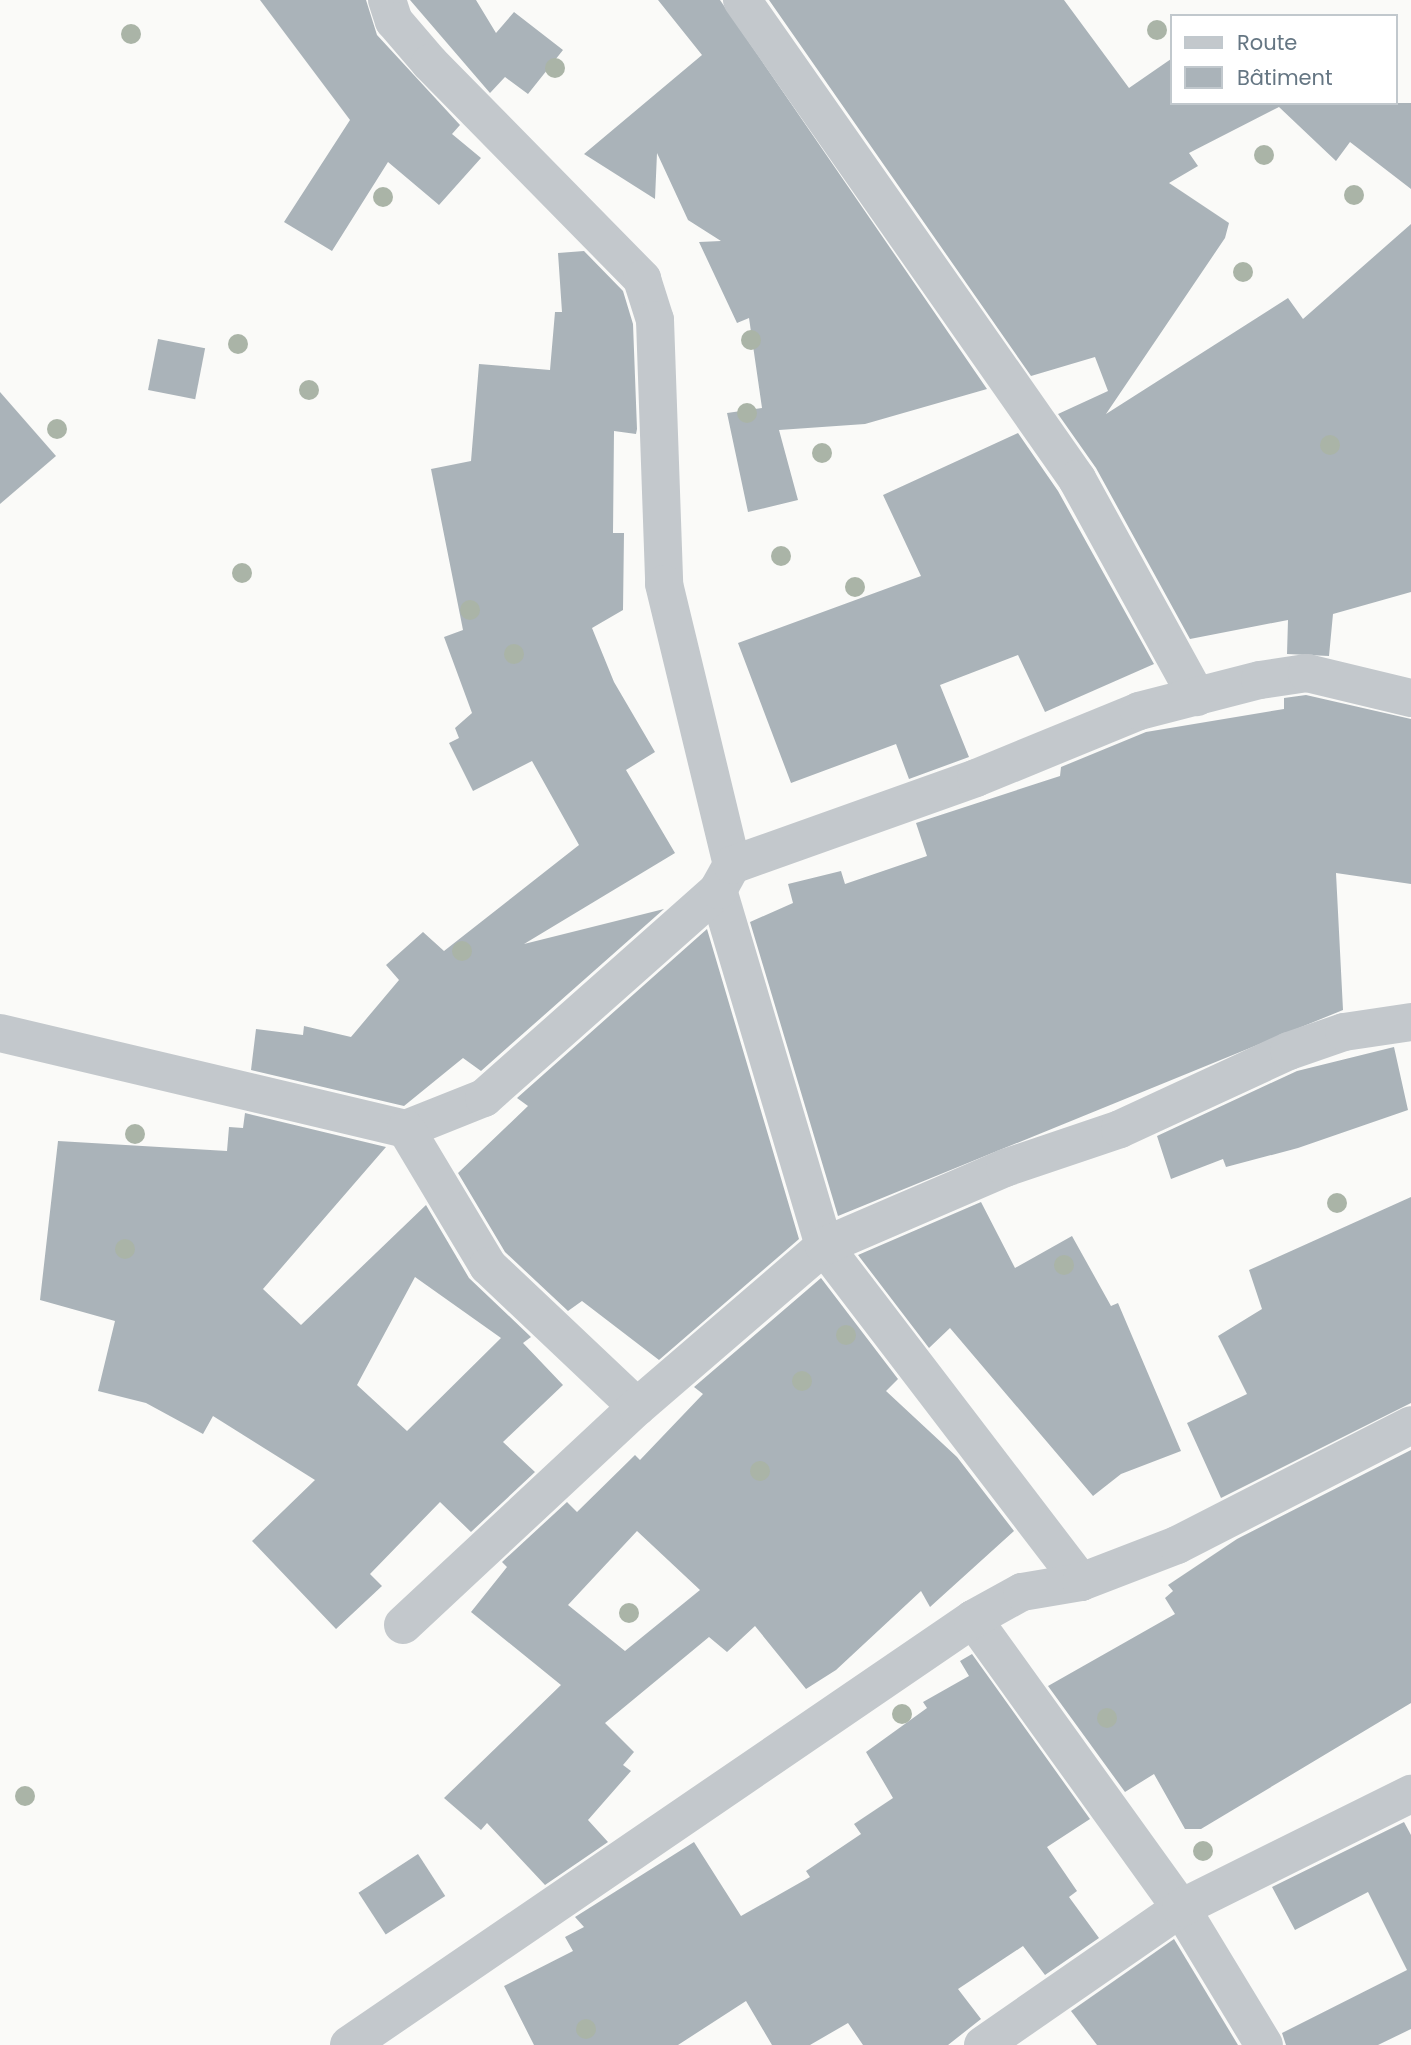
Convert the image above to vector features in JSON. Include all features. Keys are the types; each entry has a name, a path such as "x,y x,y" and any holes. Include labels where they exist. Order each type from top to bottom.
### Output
{"street":[{"path":"387,0 394,21 430,63 642,279 655,320 664,584 725,877 824,1246 1081,1582"},
{"path":"742,0 1077,480 1197,697"},
{"path":"0,1033 406,1129 484,1098 725,877 976,779 1139,711 1307,673 1411,698"},
{"path":"403,1625 637,1407 824,1246 1005,1168 1120,1129 1289,1051 1343,1032 1411,1022"},
{"path":"406,1129 488,1266 637,1407"},
{"path":"349,2045 974,1619 1022,1592 1081,1582 1177,1545 1411,1425"},
{"path":"974,1619 1181,1909 1264,2045"},
{"path":"983,2045 1181,1909 1411,1794"}],"building":[{"path":"260,0 366,0 377,35 460,125 452,134 481,158 439,205 388,162 332,251 284,222 350,120"},
{"path":"410,0 476,0 496,33 514,12 563,50 528,94 505,77 490,93"},
{"path":"658,0 720,0 987,389 865,424 779,430 798,500 748,512 727,413 762,408 749,318 737,323 699,242 721,241 688,220 657,153 655,199 584,154 702,55"},
{"path":"769,0 1064,0 1129,88 1170,60 1170,105 1411,103 1411,189 1350,142 1336,161 1279,107 1189,153 1198,166 1169,183 1229,223 1225,238 1106,414 1288,298 1303,319 1411,224 1411,592 1333,614 1329,656 1287,654 1288,620 1190,639 1096,468 1058,414 1108,391 1095,357 1031,376"},
{"path":"584,251 623,291 633,324 637,429 636,434 614,431 613,533 624,533 623,610 592,628 614,682 655,752 626,770 675,853 524,944 664,909 481,1071 463,1058 404,1106 251,1070 256,1029 303,1035 304,1026 351,1037 399,980 386,965 423,932 444,951 579,845 532,761 473,791 449,743 459,738 455,728 472,713 444,637 463,630 431,469 471,461 479,364 550,370 555,312 562,312 558,253"},
{"path":"158,339 205,348 195,399 148,390"},
{"path":"0,392 56,456 0,504"},
{"path":"1018,433 1058,491 1154,664 1045,712 1018,655 940,685 969,757 909,779 896,744 791,783 738,643 921,576 883,495"},
{"path":"1306,695 1411,719 1411,884 1336,873 1343,1010 838,1216 750,922 793,903 788,884 841,871 845,884 927,856 916,823 1060,776 1061,767 1146,732 1284,709 1284,698"},
{"path":"707,929 799,1239 659,1360 582,1301 568,1311 505,1252 458,1173 528,1106 517,1098"},
{"path":"1394,1047 1408,1110 1298,1148 1226,1167 1223,1159 1171,1179 1157,1136 1297,1071"},
{"path":"245,1113 386,1147 263,1289 301,1325 426,1205 469,1278 531,1337 523,1343 563,1385 503,1442 535,1472 471,1532 440,1502 370,1574 382,1586 336,1629 252,1541 315,1480 213,1416 203,1434 146,1403 98,1391 115,1321 40,1300 58,1141 227,1151 229,1127 243,1128","holes":["415,1277 501,1338 407,1431 357,1385"]},
{"path":"1411,1197 1411,1403 1221,1498 1187,1423 1247,1394 1218,1336 1262,1309 1249,1270"},
{"path":"981,1202 1015,1268 1072,1236 1111,1306 1118,1303 1181,1451 1121,1474 1093,1496 950,1328 929,1348 858,1255"},
{"path":"821,1278 898,1379 886,1391 957,1457 1014,1531 930,1607 921,1591 836,1670 806,1689 755,1626 727,1652 709,1637 605,1723 634,1752 623,1765 631,1771 588,1820 608,1842 545,1885 487,1823 481,1830 444,1798 561,1685 471,1612 507,1567 502,1562 567,1502 577,1512 635,1455 640,1460 703,1394 694,1387","holes":["637,1531 700,1590 625,1651 568,1605"]},
{"path":"1411,1450 1411,1703 1201,1829 1185,1829 1154,1774 1125,1792 1048,1686 1175,1614 1165,1598 1173,1591 1168,1585 1237,1539"},
{"path":"972,1654 1090,1819 1047,1847 1077,1891 1069,1897 1099,1938 1045,1975 1023,1946 958,1989 981,2019 948,2045 863,2045 848,2023 810,2045 772,2045 746,2001 678,2045 534,2045 504,1986 573,1951 565,1937 584,1927 575,1917 694,1842 741,1916 810,1877 806,1871 861,1834 854,1824 893,1798 866,1752 927,1708 923,1702 969,1676 960,1661"},
{"path":"1404,1822 1411,1835 1411,2029 1378,2045 1286,2045 1282,2033 1407,1970 1368,1892 1295,1930 1272,1887"},
{"path":"418,1854 445,1896 386,1935 358,1893"},
{"path":"1174,1939 1238,2045 1097,2045 1071,2011"}]}
